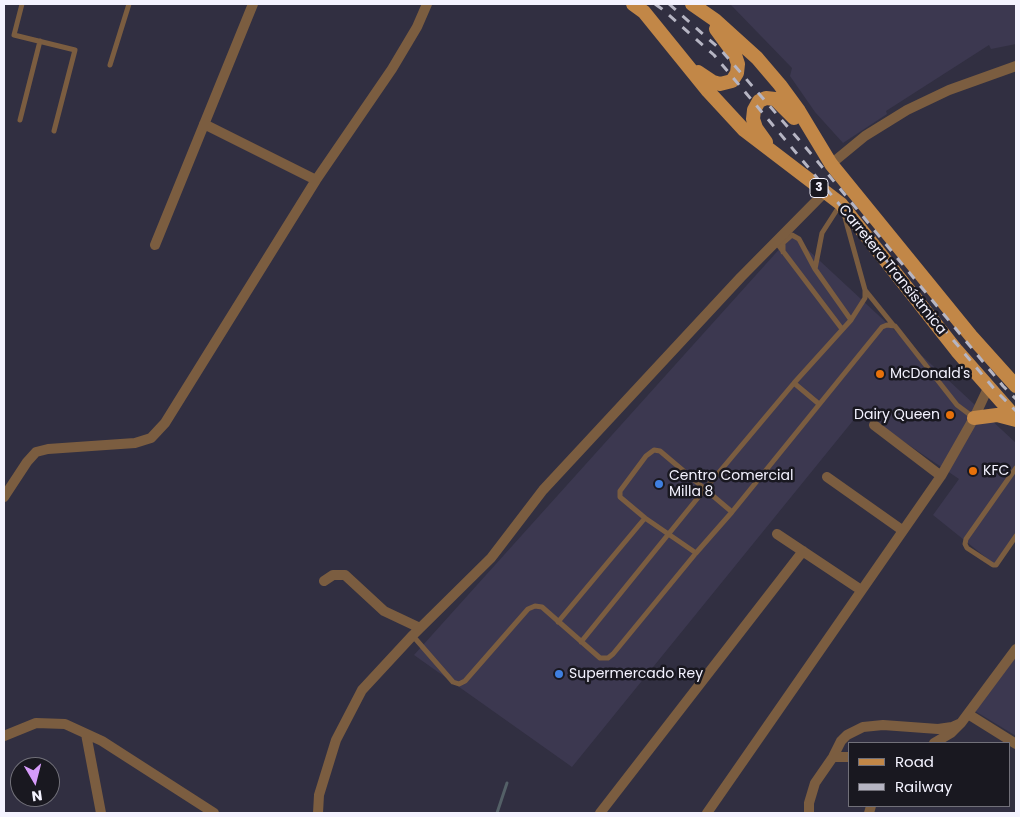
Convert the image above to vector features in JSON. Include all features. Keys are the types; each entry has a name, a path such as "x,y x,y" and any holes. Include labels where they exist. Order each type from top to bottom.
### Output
{"main road":[{"name":"Carretera Transístmica","path":"633,4 644,12 708,91 744,130 841,204 957,351 1016,419"},
{"name":"Carretera Transístmica","path":"698,7 757,58 780,84 799,111 831,164 971,336 1016,386"},
{"path":"686,63 709,80 720,84 732,81 737,73 738,64 734,55 698,7"},
{"path":"774,154 756,128 753,119 756,105 759,101 766,98 775,99 782,105 818,145"},
{"path":"974,418 997,415 1016,419"}],"street":[{"path":"155,245 253,4"},
{"path":"4,497 27,462 36,452 48,449 135,443 151,438 165,424 316,180 392,69 417,27 427,4"},
{"path":"831,164 865,136 907,110 950,90 1016,66"},
{"path":"204,124 316,180"},
{"path":"318,813 319,795 336,740 362,690 416,632 491,558 543,490 741,277 825,192"},
{"path":"707,813 940,476 974,418 988,388"},
{"path":"874,426 940,476"},
{"path":"827,477 902,530"},
{"path":"777,534 861,590"},
{"path":"600,813 803,551"},
{"path":"324,581 332,575 345,575 384,611 416,632"},
{"path":"936,742 951,733 964,718 1016,649"},
{"path":"964,718 1016,744"},
{"path":"809,813 809,803 815,783 833,757 841,741 847,735 863,727 883,725 938,729 952,727 964,718"},
{"path":"4,736 36,723 65,724 102,741 214,813"},
{"path":"86,734 101,813"},
{"path":"833,757 848,758"}],"lane":[{"path":"22,4 14,35 75,50 54,132"},
{"path":"110,65 129,4"},
{"path":"20,120 40,41"},
{"path":"815,269 822,233 841,204"},
{"path":"581,642 668,533 794,383 851,320 865,298 865,290 841,204"},
{"path":"783,252 783,243 792,234 799,238 815,269 851,320"},
{"path":"776,242 842,329"},
{"path":"865,290 957,405 974,418"},
{"path":"416,632 453,682 459,684 466,681 528,609 535,606 542,607 600,658 608,658 732,512 882,327 887,325 895,326"},
{"path":"794,383 819,404"},
{"path":"696,553 645,518 620,497 620,491 646,456 654,450 660,451 732,512"},
{"path":"1016,468 966,539 965,544 967,548 996,566 1016,536"},
{"path":"558,622 645,518"}],"shaded area":[{"path":"730,4 1016,4 1016,44 991,49 989,45 886,111 887,114 843,143 815,112 790,76 792,68"},
{"name":"Centro Comercial Milla 8","path":"792,235 1016,443 1016,534 994,564 933,515 959,479 860,412 572,767 414,655"},
{"path":"1016,655 1016,736 975,711"}],"waterway":[{"path":"497,813 507,783"}],"railway":[{"path":"655,4 714,55 996,391 1016,411"},
{"path":"669,4 721,50 813,156 1003,386 1016,399"}],"place":[{"name":"McDonald's","path":"880,374"},
{"name":"Dairy Queen","path":"950,415"},
{"name":"KFC","path":"973,471"},
{"name":"Centro Comercial Milla 8","path":"659,484"},
{"name":"Supermercado Rey","path":"559,674"}]}
